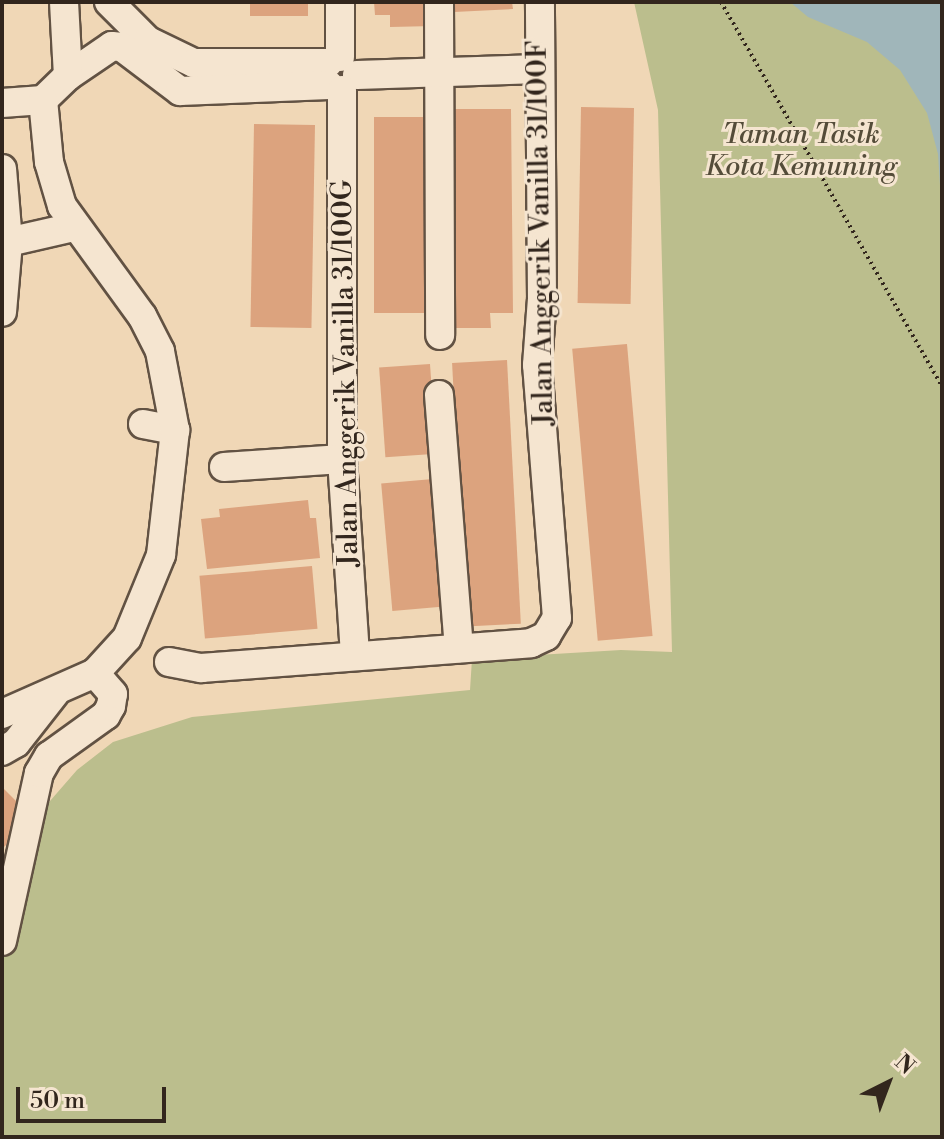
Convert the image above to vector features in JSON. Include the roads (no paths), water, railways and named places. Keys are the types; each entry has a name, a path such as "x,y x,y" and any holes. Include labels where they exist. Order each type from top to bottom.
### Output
{"street":[{"path":"64,2 68,76"},
{"path":"109,2 164,52 241,76"},
{"name":"Jalan Anggerik Vanilla 31/100G","path":"340,2 342,459 355,656"},
{"path":"439,2 440,335"},
{"name":"Jalan Anggerik Vanilla 31/100F","path":"459,648 531,643 546,636 557,605 537,365 542,299 540,2"},
{"path":"2,103 43,100 68,76 112,46 122,47 180,91 241,76 539,69"},
{"path":"2,714 95,673 127,638 150,589 170,504 175,430 160,351 148,327 74,227 49,162 43,100"},
{"path":"2,169 8,242 2,312"},
{"path":"8,242 74,227"},
{"path":"169,662 201,668 459,648 439,395"},
{"path":"143,424 175,430"},
{"path":"224,467 342,459"},
{"path":"2,941 39,773 49,756 106,715 111,706 113,694 95,673"},
{"path":"2,751 16,743 58,690"}],"water":[{"path":"790,2 942,2 942,217 938,154 927,113 900,70 867,42 808,17"}],"park label":[{"name":"Taman Tasik Kota Kemuning","path":"801,151"}]}
